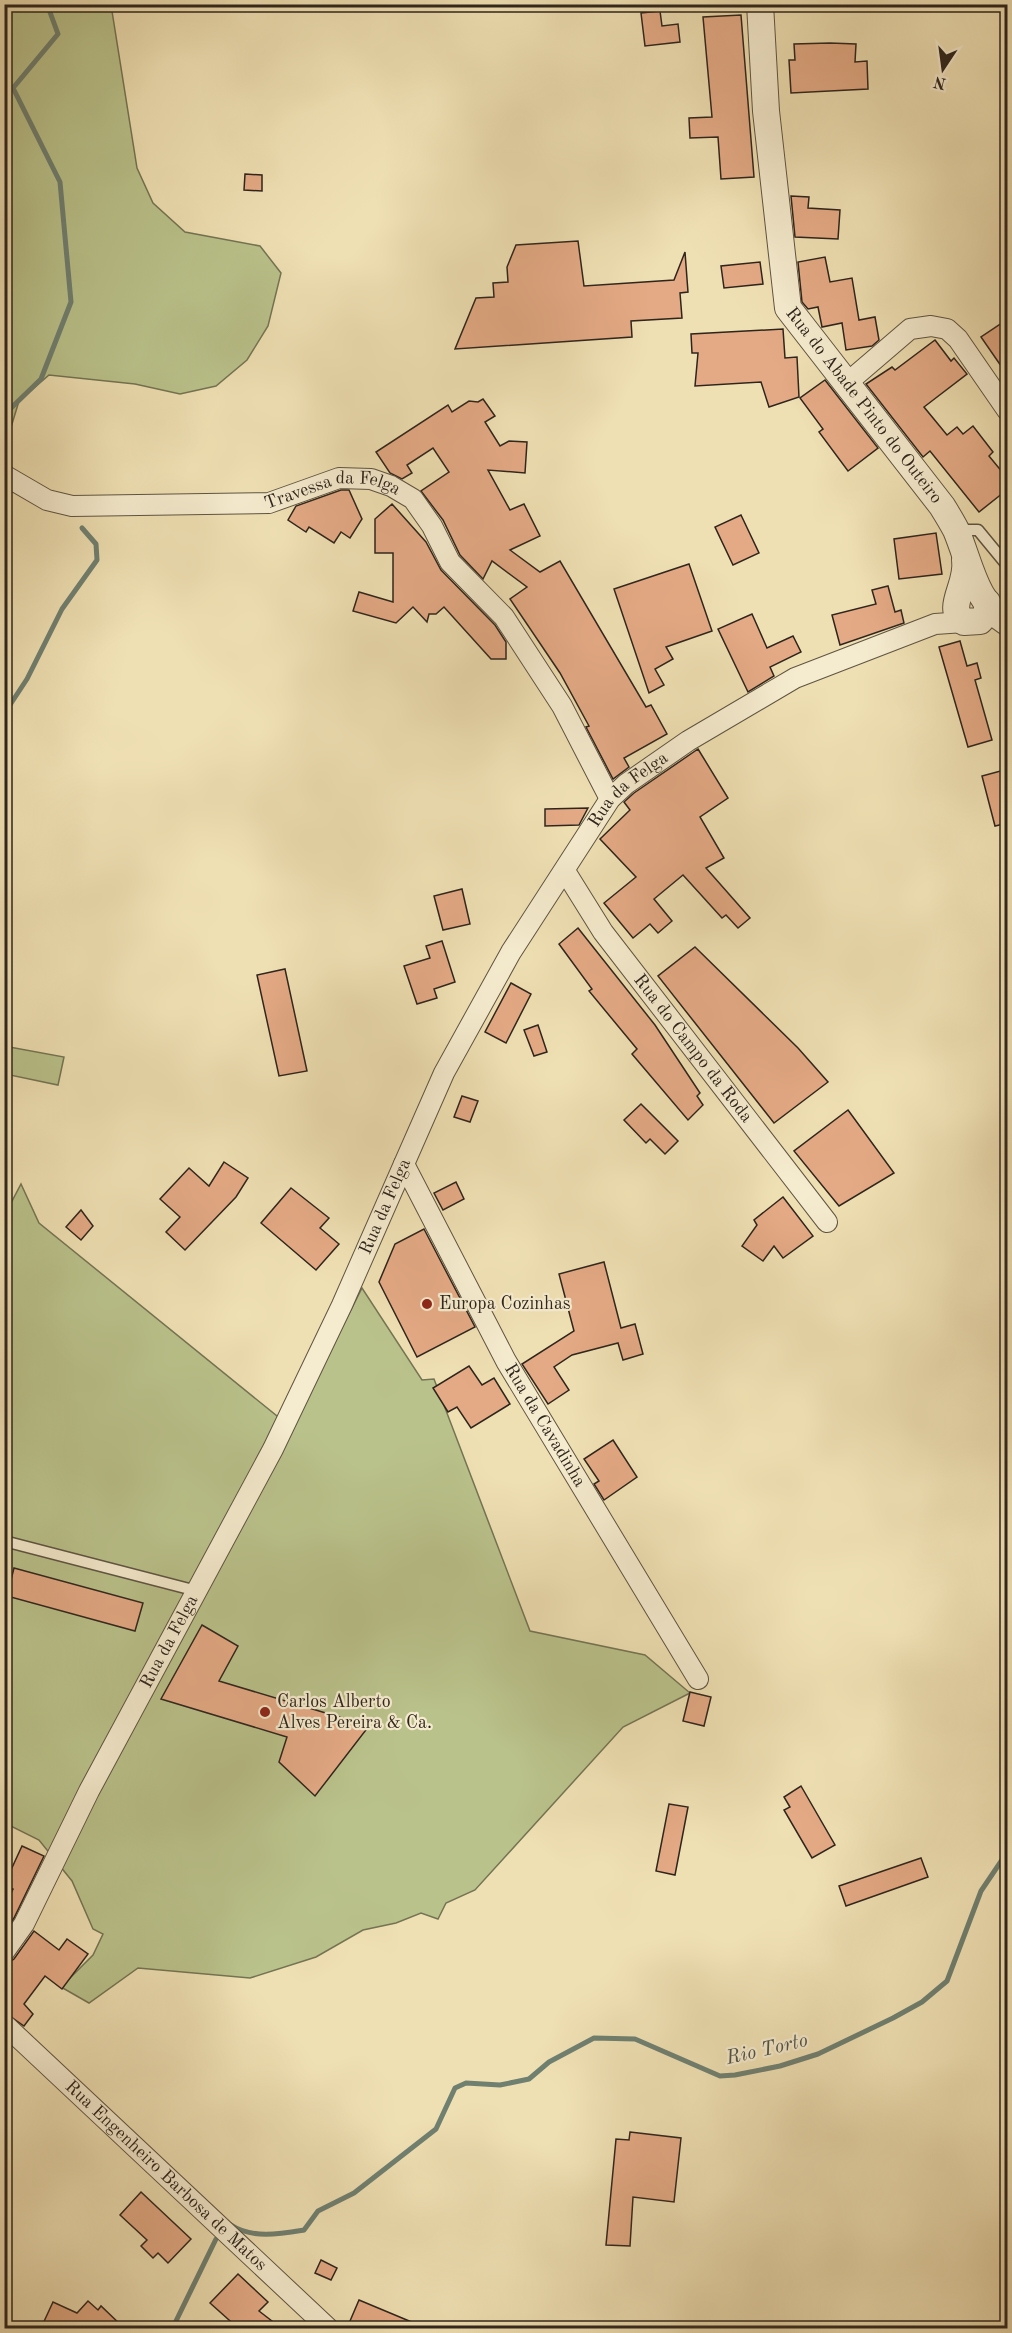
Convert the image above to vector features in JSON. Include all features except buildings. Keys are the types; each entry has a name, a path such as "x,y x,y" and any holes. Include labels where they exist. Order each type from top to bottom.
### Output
{"street":[{"name":"Rua do Abade Pinto do Outeiro","path":"760,4 766,111 788,308 942,506 959,540 971,606"},
{"path":"847,383 910,329 931,326 947,329 958,339 1007,410"},
{"name":"Travessa da Felga","path":"4,475 47,500 72,506 269,503 339,478 371,478 391,486 413,499 432,526 450,562 504,617 561,706 610,799"},
{"path":"971,606 1008,624"},
{"name":"Rua da Felga","path":"4,1952 24,1924 89,1791 273,1449 342,1305 449,1063 511,952 566,871 610,799 626,784 697,736 795,678 935,624 971,606"},
{"name":"Rua do Campo da Roda","path":"566,871 603,933 827,1222"},
{"name":"Rua da Cavadinha","path":"404,1164 506,1361 698,1679"},
{"name":"Rua Engenheiro Barbosa de Matos","path":"4,2024 328,2328"}],"lane":[{"path":"959,540 978,530 1006,564"},
{"path":"4,1541 197,1591"}],"green space":[{"path":"5,4 111,5 137,168 153,203 185,232 260,246 281,273 268,326 247,360 216,386 180,394 135,384 49,375 19,401 5,447"},
{"path":"4,1046 64,1057 58,1085 5,1074"},
{"path":"21,1184 39,1223 277,1416 279,1420 296,1419 362,1288 422,1380 434,1379 530,1631 645,1655 690,1693 623,1727 475,1890 446,1903 438,1919 421,1913 396,1923 363,1930 316,1957 250,1978 138,1968 89,2003 61,1987 93,1955 103,1934 93,1929 72,1881 39,1840 9,1825 5,1827 4,1195 12,1201"}],"waterway":[{"path":"4,439 9,410 41,379 71,302 60,182 13,88 58,34 47,4"},
{"path":"4,714 27,679 62,609 97,560 96,544 82,528"},
{"name":"Rio Torto","path":"231,2225 257,2234 304,2230 318,2211 354,2193 436,2129 455,2088 466,2083 500,2085 529,2079 549,2062 594,2038 635,2039 720,2076 735,2075 780,2066 818,2054 893,2018 922,2002 947,1981 981,1891 1008,1851"},
{"name":"Rio Torto","path":"175,2328 176,2321 216,2239"}],"place":[{"name":"Europa Cozinhas","path":"427,1304"},
{"name":"Carlos Alberto Alves Pereira & Ca.","path":"265,1712"}]}
